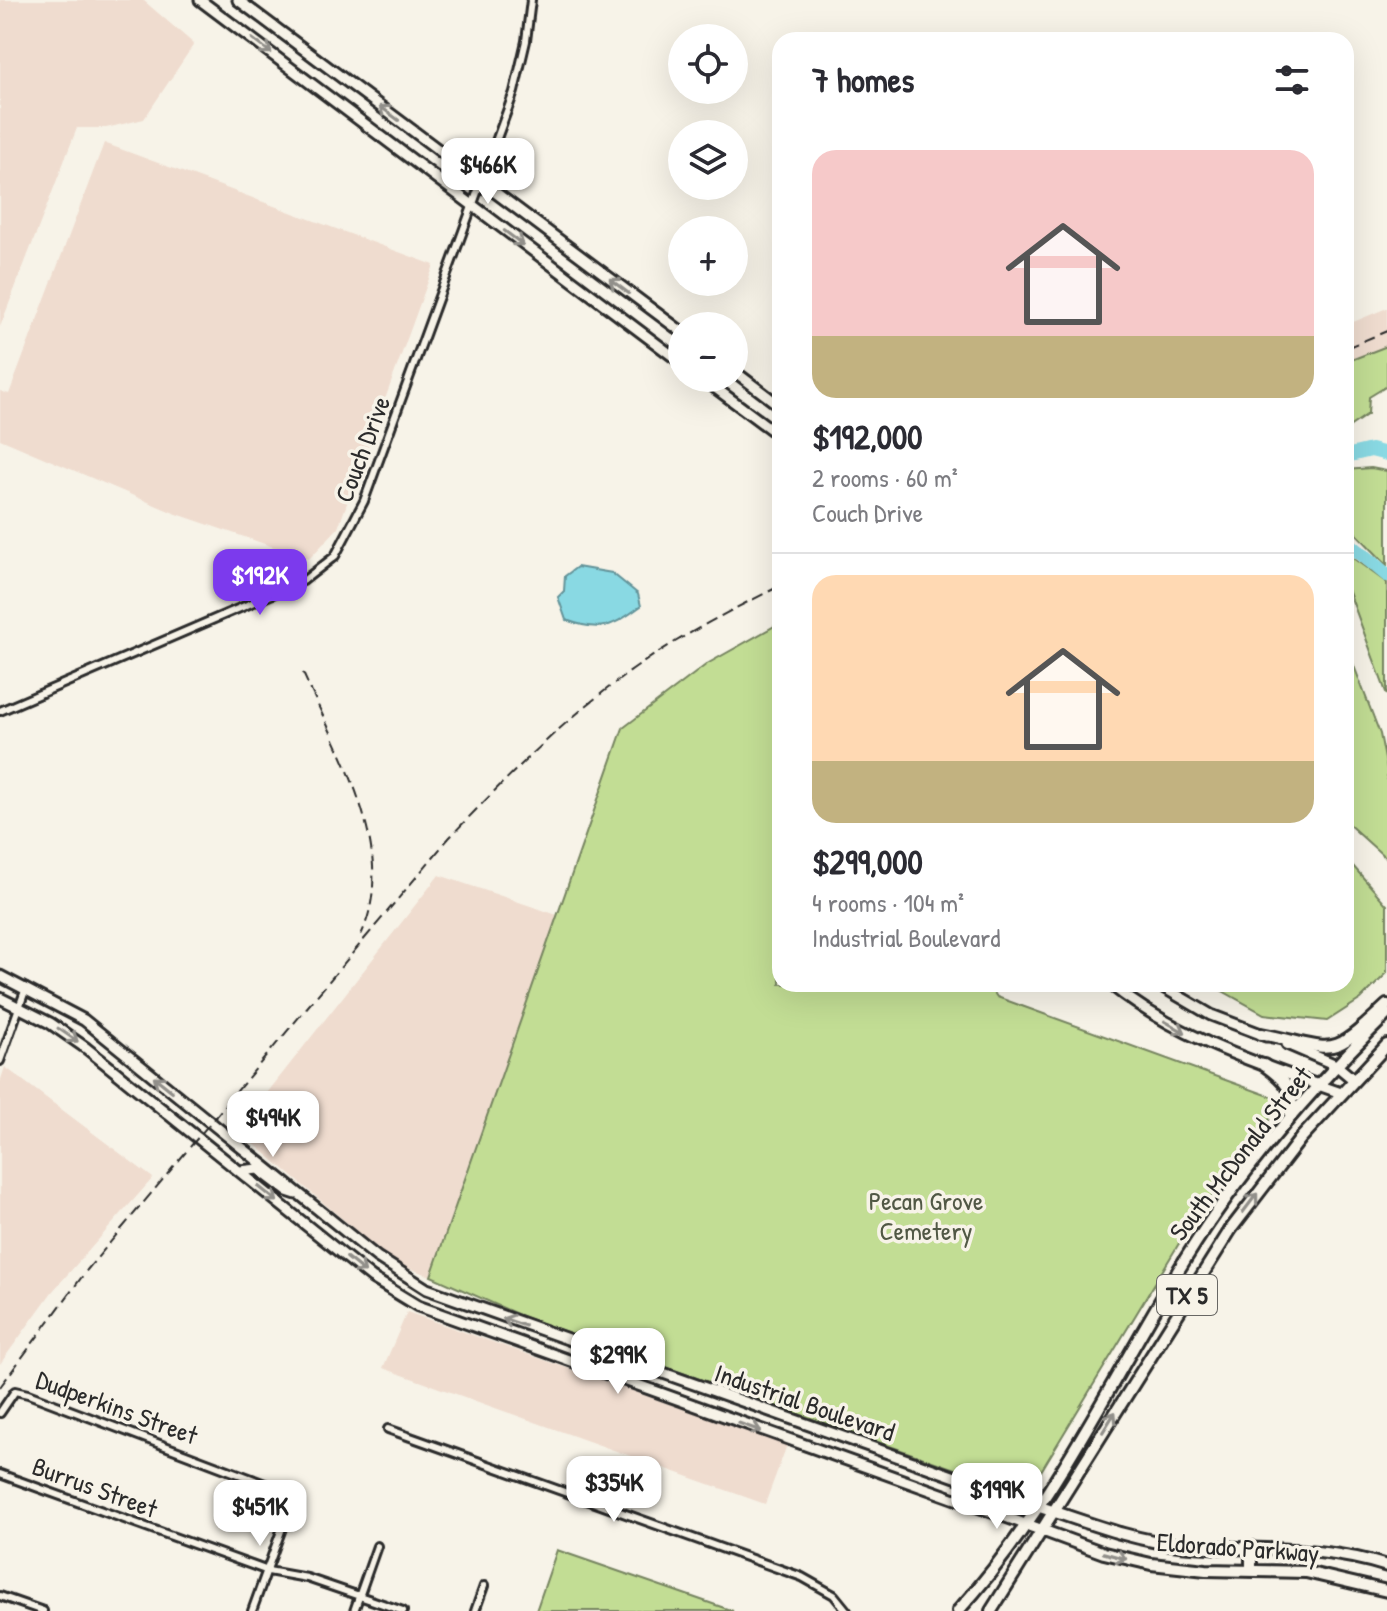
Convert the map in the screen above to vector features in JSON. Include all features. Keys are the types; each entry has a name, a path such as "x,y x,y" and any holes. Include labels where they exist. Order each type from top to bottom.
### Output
{"main road":[{"path":"200,0 214,4 472,207 668,353"},
{"path":"238,0 668,322"},
{"path":"748,382 772,400"},
{"path":"721,392 772,430"},
{"name":"Industrial Boulevard","path":"0,976 84,1020 386,1264 427,1289 1037,1506"},
{"path":"1122,992 1181,1031 1341,1093"},
{"path":"1172,992 1211,1015 1336,1065 1354,1080"},
{"name":"Industrial Boulevard","path":"0,998 86,1048 372,1278 409,1301 463,1325 1025,1524"},
{"path":"1261,1034 1315,1048 1338,1046 1387,1005"},
{"name":"South McDonald Street","path":"958,1611 1037,1506 1205,1228 1290,1119 1336,1065 1387,1014"},
{"name":"South McDonald Street","path":"991,1611 1232,1227 1273,1172 1387,1045"},
{"path":"1264,1065 1288,1085 1292,1099 1290,1119"},
{"path":"240,1171 255,1168 287,1191 305,1198 296,1215"},
{"path":"601,1372 607,1354"},
{"path":"624,1380 630,1363"},
{"path":"1107,1390 1123,1400"},
{"path":"718,1415 725,1397"},
{"path":"774,1435 780,1416"},
{"path":"1077,1443 1092,1449"},
{"name":"Eldorado Parkway","path":"1037,1506 1144,1540 1192,1546 1321,1550 1387,1566"},
{"name":"Eldorado Parkway","path":"1025,1524 1104,1553 1151,1564 1206,1570 1320,1574 1387,1591"},
{"path":"1251,1547 1251,1570"},
{"path":"958,1611 970,1611"}],"street":[{"name":"Couch Drive","path":"0,711 296,584 335,556 364,501 518,79 531,0"},
{"path":"0,1061 26,988"},
{"name":"Dudperkins Street","path":"0,1413 15,1391 294,1495 268,1571"},
{"path":"388,1429 802,1577 834,1595 847,1611"},
{"name":"Burrus Street","path":"0,1474 268,1571 307,1578 403,1611"},
{"path":"354,1611 377,1546"},
{"path":"252,1611 268,1571"},
{"path":"475,1611 484,1586"},
{"path":"0,1596 43,1611"}],"shaded area":[{"path":"0,0 143,0 194,44 144,119 106,128 77,128 0,327"},
{"path":"104,143 434,265 338,528 309,559 174,513 0,439 0,391 9,394"},
{"path":"1387,308 1387,358 1354,372 1354,322"},
{"path":"439,875 557,915 431,1276 394,1263 238,1130"},
{"path":"5,1067 153,1178 52,1292 0,1364 0,1082"},
{"path":"407,1312 787,1445 765,1504 383,1368"}],"green space":[{"path":"1387,346 1387,386 1369,397 1368,414 1354,424 1354,359"},
{"path":"1354,469 1387,471 1387,565 1354,531"},
{"path":"1354,559 1387,583 1387,695 1354,606"},
{"name":"Pecan Grove Cemetery","path":"772,627 772,992 994,992 997,997 1275,1098 1276,1104 1264,1132 1198,1212 1032,1486 1003,1486 524,1317 431,1276 623,728 707,664"},
{"path":"1354,666 1380,734 1387,769 1387,859 1354,829"},
{"path":"1354,867 1387,905 1387,973 1361,999 1327,1021 1264,1014 1224,992 1354,992"},
{"path":"557,1550 733,1611 536,1611"}],"water":[{"path":"577,567 612,573 638,594 641,606 606,626 588,626 566,620 558,597 564,591 565,576"}],"waterway":[{"path":"1354,454 1371,450 1387,454"},
{"path":"1354,548 1387,575"}],"railway":[{"path":"1354,345 1387,331"},
{"path":"0,1387 87,1270 471,815 540,746 615,683 691,632 772,590"},
{"path":"303,673 347,768 369,835 373,869 371,903 361,935"}]}
